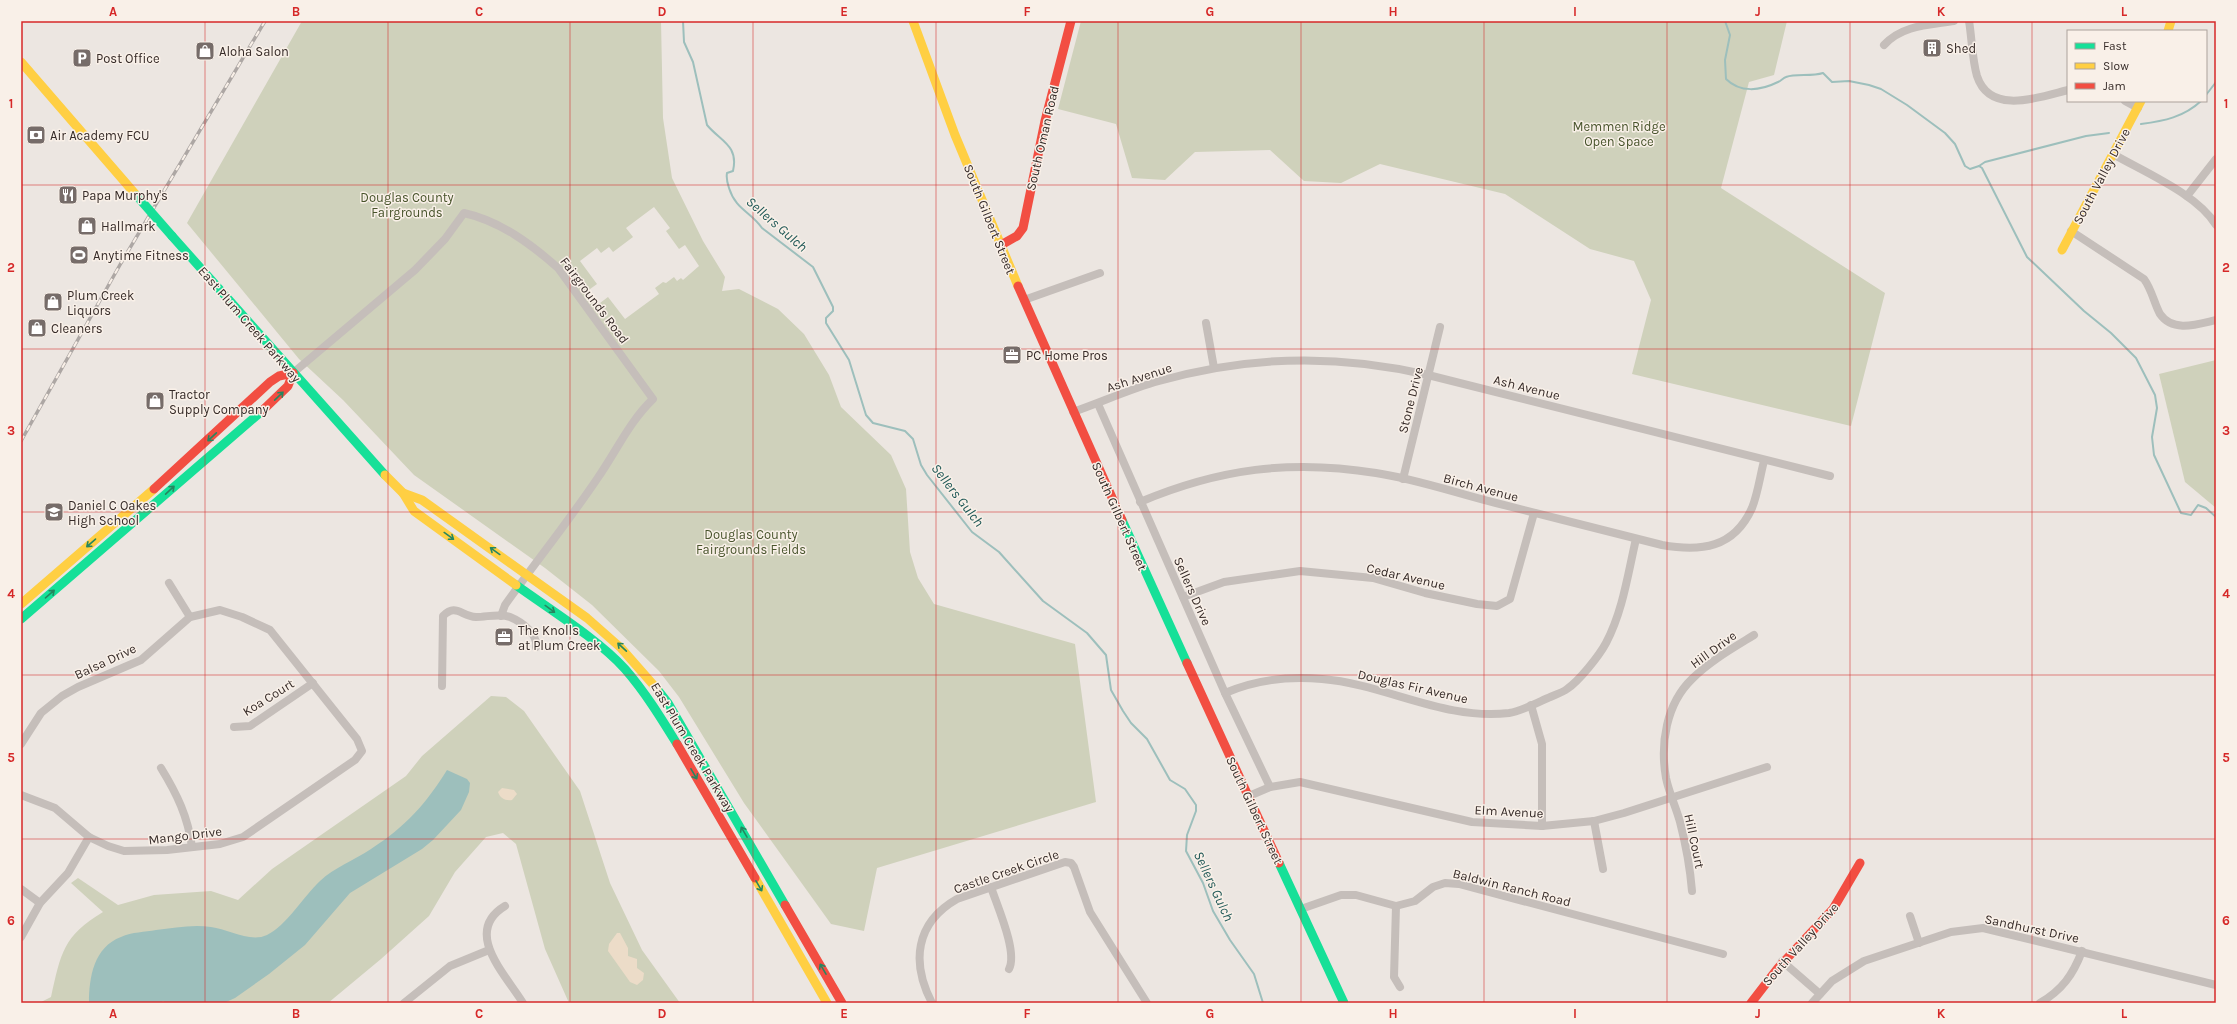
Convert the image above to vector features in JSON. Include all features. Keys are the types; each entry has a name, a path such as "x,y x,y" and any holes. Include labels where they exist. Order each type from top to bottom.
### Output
{"street":[{"name":"South Gilbert Street","path":"913,21 1000,246 1073,412 1344,1003"},
{"name":"South Oman Road","path":"1000,246 1018,236 1022,228 1045,121 1071,21"},
{"path":"1884,45 1896,34 1905,29 1954,21"},
{"path":"1969,21 1977,77 1985,88 1995,96 2008,101 2023,102 2067,90"},
{"name":"East Plum Creek Parkway","path":"21,62 293,373 384,475 403,493 414,511 518,586 608,654 630,675 647,696 675,740 827,1003"},
{"path":"2129,102 2139,104"},
{"name":"South Valley Drive","path":"2062,250 2139,104"},
{"path":"2113,154 2187,196 2204,211 2216,225"},
{"path":"2187,196 2216,160"},
{"name":"Fairgrounds Road","path":"293,373 415,270 445,239 464,213 480,216 499,225 543,254 558,268 653,399 634,420 590,490 518,586 505,605 501,616"},
{"path":"2071,231 2144,279 2150,288 2160,314 2169,322 2180,326 2192,326 2216,320"},
{"path":"1024,300 1100,272"},
{"path":"1206,323 1214,368"},
{"name":"Stone Drive","path":"1403,479 1440,327"},
{"name":"Ash Avenue","path":"1073,412 1158,381 1214,368 1260,362 1339,361 1375,364 1428,375 1830,476"},
{"path":"21,604 193,455 270,382 278,376 293,373"},
{"path":"21,619 276,399 288,386 293,373"},
{"name":"Sellers Drive","path":"1098,404 1225,693 1270,787"},
{"name":"Birch Avenue","path":"1140,502 1177,486 1218,475 1255,469 1316,467 1344,468 1403,479 1636,539 1680,549 1698,549 1714,545 1727,539 1747,518 1753,506 1764,460"},
{"name":"East Plum Creek Parkway","path":"403,493 422,500 527,574 613,638 637,662 658,688 708,770 842,1003"},
{"name":"Cedar Avenue","path":"1183,597 1224,582 1300,571 1373,578 1425,593 1497,606 1510,599 1534,513"},
{"name":"Douglas Fir Avenue","path":"1225,693 1244,685 1300,678 1324,679 1376,688 1430,704 1464,711 1510,713 1531,706 1568,689 1606,644 1618,615 1636,539"},
{"path":"169,584 190,617"},
{"path":"442,686 443,616 453,609 475,617 510,617 533,632 537,641 536,647"},
{"name":"Balsa Drive","path":"21,744 41,713 62,696 78,687 141,660 190,617 220,610 242,617 270,630 357,739 362,751"},
{"name":"Hill Drive","path":"1672,798 1667,780 1663,748 1670,714 1679,696 1691,680 1705,667 1754,635"},
{"name":"Koa Court","path":"234,727 250,726 313,683"},
{"path":"1531,706 1542,744 1542,826"},
{"name":"Mango Drive","path":"21,794 55,808 89,837 124,851 143,852 220,844 243,837 355,760 362,751"},
{"path":"161,768 181,804 188,821 192,847"},
{"name":"Elm Avenue","path":"1249,796 1270,787 1300,782 1472,822 1542,826 1594,821 1767,768"},
{"name":"Hill Court","path":"1672,798 1687,855 1692,891"},
{"path":"1594,821 1603,869"},
{"path":"21,937 40,903 68,873 89,837"},
{"name":"Castle Creek Circle","path":"932,1003 923,985 918,963 923,937 929,923 945,906 957,899 1065,862 1071,863 1074,867 1090,912 1147,1003"},
{"name":"South Valley Drive","path":"1751,1003 1782,961 1833,910 1845,892 1860,863"},
{"name":"Baldwin Ranch Road","path":"1396,906 1415,901 1433,887 1445,883 1459,884 1722,954"},
{"path":"991,887 1011,948 1012,958 1009,969"},
{"path":"21,889 40,903"},
{"path":"1301,909 1341,895 1356,895 1396,906 1394,977 1400,987"},
{"path":"505,906 493,913 486,926 489,950 500,972 523,1003"},
{"path":"1910,916 1918,943"},
{"name":"Sandhurst Drive","path":"1812,1003 1832,981 1864,961 1951,932 1983,928 2216,985"},
{"path":"404,1003 450,966 489,950"},
{"path":"2040,1003 2054,995 2068,981 2082,951"},
{"path":"1782,961 1820,994"}],"green space":[{"path":"302,21 661,21 663,118 672,178 703,241 725,277 722,291 739,289 778,309 804,334 829,375 841,407 891,455 906,489 910,552 918,578 934,604 1075,644 1096,802 877,868 864,931 831,924 744,803 679,697 659,671 592,605 545,568 414,475 343,400 299,359 187,223","holes":["654,207 670,228 666,231 679,249 685,245 699,266 683,280 681,278 677,281 674,277 666,283 663,282 655,288 659,294 625,319 608,297 596,306 586,292 597,284 580,261 597,248 601,253 609,247 613,252 633,237 626,228"]},
{"name":"Memmen Ridge Open Space","path":"1081,21 1787,21 1774,75 1749,82 1721,188 1885,293 1851,426 1632,374 1651,300 1634,261 1590,249 1505,194 1380,164 1341,183 1304,181 1270,150 1195,152 1165,180 1132,178 1116,124 1058,109"},
{"path":"2216,360 2216,508 2185,482 2159,374"},
{"path":"491,696 506,697 524,711 580,791 610,883 642,950 680,1003 569,1003 545,949 516,844 503,833 486,837 455,872 429,916 381,959 328,1003 39,1003 51,997 61,957 72,938 79,929 103,912 71,883 78,878 118,905 154,895 211,891 238,900 272,869 406,776 422,756"}],"sand":[{"path":"502,788 514,790 517,794 512,800 503,799 498,792"},
{"path":"617,933 620,933 628,948 628,956 637,959 637,968 644,973 643,980 637,985 630,982 608,951 609,944"}],"water":[{"path":"447,770 467,779 470,783 469,792 461,810 433,840 422,849 350,893 305,945 269,974 235,998 224,1003 166,1003 163,1001 161,1003 89,1003 92,973 99,955 112,942 125,935 190,926 218,928 246,937 260,937 274,931 288,918 320,881 338,868 383,841 414,814 431,794"}],"waterway":[{"name":"Sellers Gulch","path":"683,21 684,42 693,62 707,125 727,144 733,155 733,171 727,173 727,177 728,184 735,201 762,228 813,267 833,307 833,311 826,318 826,323 849,360 866,415 873,423 905,431 913,439 921,465 927,475 972,532 999,552 1043,601 1087,633 1106,655 1111,690 1123,711 1131,723 1147,739 1170,780 1185,789 1196,805 1196,811 1187,835 1186,851 1203,883 1213,911 1230,940 1254,974 1263,1003"},
{"path":"1725,21 1730,35 1725,60 1726,79 1732,84 1738,87 1757,89 1779,82 1785,77 1823,73 1832,82 1849,81 1881,89 1907,105 1945,133 1955,144 1965,166 1970,169 1979,166 1982,168 2027,257 2084,311 2111,333 2136,358 2155,395 2157,408 2152,437 2154,455 2181,513 2191,515 2198,505 2206,508 2216,517"},
{"path":"2207,94 2216,82"},
{"path":"2141,124 2181,115 2200,102"},
{"path":"1979,166 1985,162 2086,136 2109,133"}],"railway":[{"path":"21,441 121,263 265,21"}],"traffic: fast":[{"path":"137,196 172,236"},
{"path":"172,236 385,475"},
{"path":"21,619 262,411"},
{"path":"1122,520 1187,663"},
{"path":"516,585 573,625 614,658 639,687 677,744"},
{"path":"657,689 668,703 785,905"},
{"path":"1279,863 1344,1003"}],"traffic: slow":[{"path":"913,21 955,135 1018,286"},
{"path":"2168,30 2171,21"},
{"path":"21,62 137,196"},
{"path":"2062,250 2140,102"},
{"path":"385,475 403,493 414,511 516,585"},
{"path":"21,604 154,489"},
{"path":"403,493 422,500 587,618 621,648 657,689"},
{"path":"755,878 827,1003"}],"traffic: jam":[{"path":"1001,245 1017,236 1023,228 1045,121 1071,21"},
{"path":"1018,286 1122,520"},
{"path":"154,489 270,382 279,376 293,373"},
{"path":"262,411 288,386 293,373"},
{"path":"1187,663 1279,863"},
{"path":"677,744 755,878"},
{"path":"1751,1003 1778,968 1833,909 1860,863"},
{"path":"785,905 842,1003"}],"place":[{"name":"Shed","path":"1932,48"},
{"name":"Aloha Salon","path":"205,51"},
{"name":"Post Office","path":"82,58"},
{"name":"Air Academy FCU","path":"36,135"},
{"name":"Papa Murphy's","path":"68,195"},
{"name":"Hallmark","path":"87,226"},
{"name":"Anytime Fitness","path":"79,255"},
{"name":"Plum Creek Liquors","path":"53,302"},
{"name":"Cleaners","path":"37,328"},
{"name":"PC Home Pros","path":"1012,355"},
{"name":"Tractor Supply Company","path":"155,401"},
{"name":"Daniel C Oakes High School","path":"54,512"},
{"name":"The Knolls at Plum Creek","path":"504,637"}],"park label":[{"name":"Douglas County Fairgrounds","path":"407,204"},
{"name":"Douglas County Fairgrounds Fields","path":"751,542"}]}
